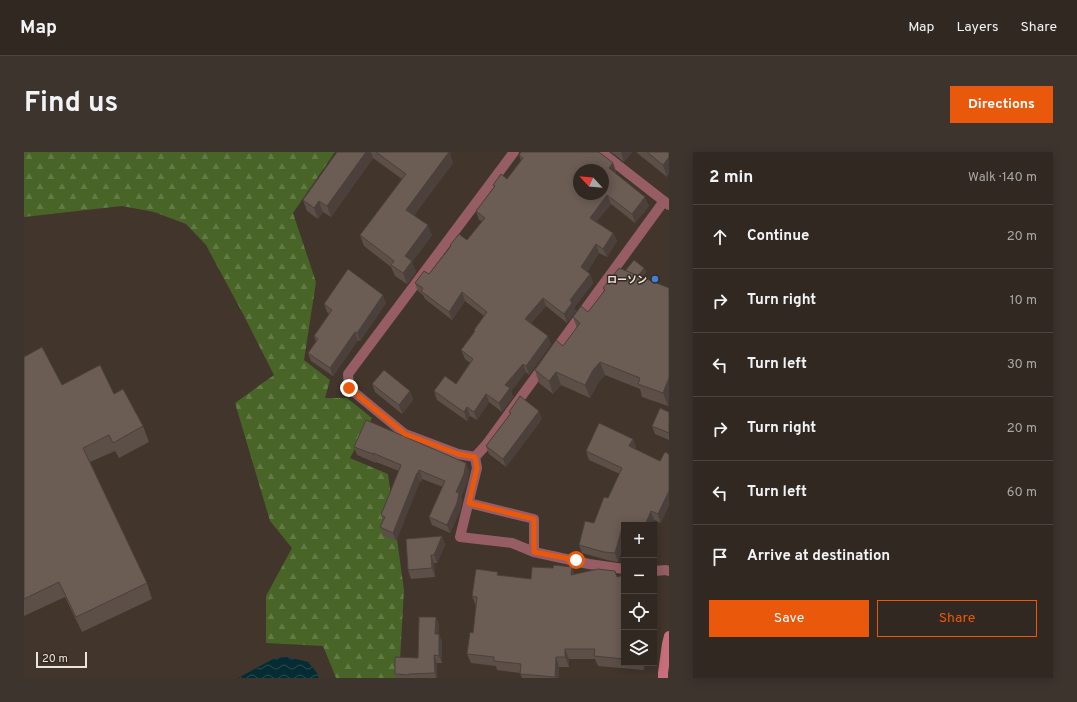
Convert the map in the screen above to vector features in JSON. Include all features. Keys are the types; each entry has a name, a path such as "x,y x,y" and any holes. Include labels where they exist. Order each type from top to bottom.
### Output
{"main road":[{"path":"663,678 669,636"}],"street":[{"path":"475,457 458,454 405,434 349,388 348,374 514,152"},
{"path":"475,457 486,445 666,203 602,152"},
{"path":"475,457 477,468 460,537 512,544 534,552 621,569"},
{"path":"469,503 534,519 534,552"},
{"path":"657,571 669,571"}],"green space":[{"path":"24,152 335,152 293,213 316,282 304,360 330,380 325,398 347,398 372,418 350,458 388,474 404,590 399,678 336,678 323,646 266,643 266,596 292,548 270,521 235,403 274,375 206,245 186,224 154,212 122,206 24,217"}],"water":[{"path":"288,657 308,662 319,678 238,678 275,658"}],"building":[{"path":"337,152 366,152 327,206 319,201 314,208 303,200"},
{"path":"376,152 449,152 406,210 428,225 405,256 412,261 403,273 391,265 394,261 360,235 406,174"},
{"path":"521,152 599,152 613,163 609,168 609,164 573,164 573,200 603,200 590,218 613,233 603,249 596,244 581,267 590,274 570,300 572,303 564,314 543,298 525,319 548,336 526,366 523,364 505,385 510,388 499,403 486,394 474,412 467,407 464,412 434,391 445,376 456,384 473,359 461,350 487,312 462,292 449,312 421,291 423,288 415,283 424,271 429,274 459,234 467,240 485,218 476,211 495,186 493,185 501,174 507,179 523,158 519,155"},
{"path":"647,152 669,152 669,157 663,165"},
{"path":"609,168 645,197 632,214 609,197"},
{"path":"634,260 644,268 638,276 625,271"},
{"path":"619,268 669,288 669,378 663,393 638,384 640,378 600,362 593,370 585,385 556,372 549,381 535,370 556,340 563,346 580,323 573,317 581,306 588,312 605,290 603,288"},
{"path":"348,269 383,295 357,333 355,332 330,368 308,353 318,339 314,336 332,310 324,304"},
{"path":"42,347 62,385 100,365 114,394 123,389 143,426 113,443 109,435 83,448 147,583 76,617 59,582 24,599 24,357"},
{"path":"384,370 410,391 399,405 372,384"},
{"path":"520,396 539,411 503,459 486,446 511,413 509,412"},
{"path":"660,408 669,412 669,433 652,426"},
{"path":"366,420 466,463 464,474 456,492 459,493 457,503 447,525 429,517 445,481 419,470 393,533 380,527 385,517 381,515 401,465 354,447"},
{"path":"599,423 633,439 629,446 660,461 665,452 669,454 669,491 658,514 651,511 646,522 621,522 621,532 615,553 604,552 579,545 585,521 594,523 604,497 608,498 622,468 586,451"},
{"path":"442,536 434,555 431,555 432,568 408,570 406,539"},
{"path":"554,565 572,567 571,575 598,569 615,571 617,577 621,576 621,659 594,656 595,649 565,649 565,657 556,657 555,677 520,674 521,664 494,661 494,657 467,654 470,632 473,633 477,597 472,596 476,569 498,572 497,575 531,579 532,567 553,568"},
{"path":"419,617 436,617 435,634 439,634 439,656 434,655 435,673 409,675 395,674 395,657 418,658"}],"place":[{"name":"ローソン","path":"655,279"}],"route":[{"path":"349,388 405,434 458,454 475,457 477,468 469,503 534,519 534,552 576,560"}]}
